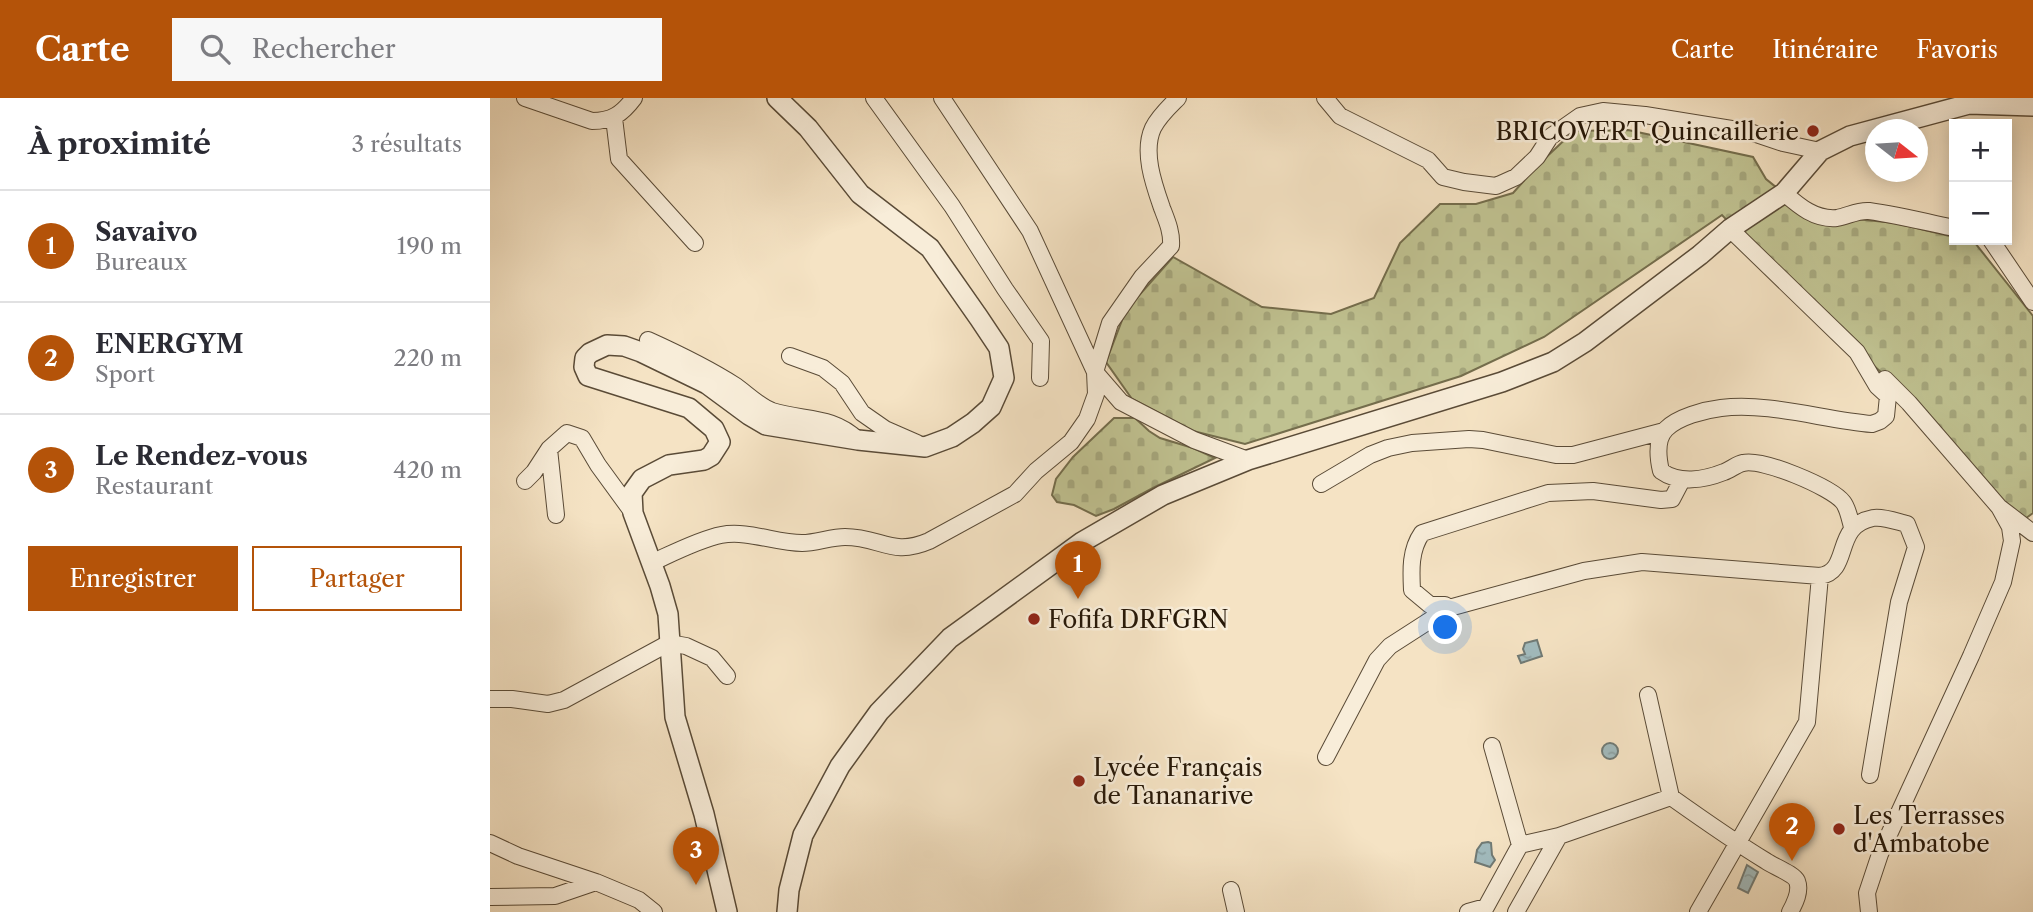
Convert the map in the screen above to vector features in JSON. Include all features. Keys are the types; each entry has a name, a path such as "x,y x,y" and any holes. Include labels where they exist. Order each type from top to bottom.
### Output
{"street":[{"path":"525,98 592,121 614,118 634,98"},
{"path":"633,513 632,493 642,479 669,466 704,460 711,456 720,442 714,429 688,408 588,376 583,367 585,358 607,345 624,346 641,352 707,384 766,425 858,440 925,447 952,437 973,423 991,407 1004,378 999,348 930,247 860,194 808,128 777,98"},
{"path":"874,98 952,206 1041,341 1040,378"},
{"path":"942,98 1030,231 1095,372 1121,402 1194,440 1248,460"},
{"path":"651,563 722,535 801,543 845,537 875,541 895,548 916,547 1015,494 1071,442 1087,419 1096,394 1095,372 1110,323 1142,277 1171,246 1170,227 1156,190 1148,151 1153,129 1162,114 1178,98"},
{"path":"1325,98 1340,116 1428,160 1443,177 1496,186 1516,177 1537,157 1550,137 1580,116 1603,111 1750,132 1820,151"},
{"path":"787,912 789,890 803,835 840,766 879,712 950,638 1082,542 1163,495 1248,460 1502,382 1553,362 1596,334 1700,256 1730,229 1784,193 1820,151 1850,136 1969,104 2033,106"},
{"path":"614,118 619,159 695,243"},
{"path":"1784,193 1801,208 1824,216 1836,218 1864,211 1949,227"},
{"path":"1730,229 1909,403 1998,507 2011,527 2012,541 2003,582 1880,854 1867,893 1870,912"},
{"path":"1995,245 2033,302"},
{"path":"648,340 697,362 768,410 829,421 847,430 858,440"},
{"path":"1321,484 1370,455 1412,443 1483,440 1556,455 1573,455 1664,431 1689,416 1721,408 1756,408 1872,424 1886,416 1888,396 1877,386 1857,352"},
{"path":"790,356 822,368 842,383 862,413 885,429 925,447"},
{"path":"1664,431 1658,451 1661,471 1682,480 1722,473 1745,462 1769,465 1822,485 1845,503 1852,527"},
{"path":"525,481 549,449 566,433 582,438 633,513 668,614 675,717 704,814 727,912"},
{"path":"549,449 556,515"},
{"path":"1449,608 1445,605 1430,605 1412,590 1414,543 1422,533 1548,493 1593,491 1661,500 1672,499 1682,480"},
{"path":"1998,507 2031,529"},
{"path":"1326,757 1377,660 1390,646 1449,608 1584,571 1642,562 1827,575 1833,570 1842,553 1852,527 1875,517 1907,524 1916,547 1899,602 1870,775"},
{"path":"1698,912 1807,722 1819,576"},
{"path":"490,699 548,704 564,700 669,643 686,646 712,657 727,676"},
{"path":"1648,695 1671,797 1738,845 1783,872 1793,875 1798,882 1798,890 1790,912"},
{"path":"1468,912 1487,909 1520,845 1492,746"},
{"path":"1520,845 1559,835 1671,797"},
{"path":"1516,912 1559,835"},
{"path":"490,843 518,856 596,882 639,900 654,912"},
{"path":"490,897 555,896 596,882"},
{"path":"1231,890 1236,912"}],"green space":[{"path":"1628,130 1753,157 1766,179 1809,214 1895,223 1949,236 1949,245 1977,245 2033,316 2033,513 2022,521 1893,383 1811,309 1722,215 1544,337 1461,376 1245,444 1193,431 1132,399 1106,362 1126,310 1173,257 1262,307 1331,314 1374,298 1400,243 1440,204 1476,204 1513,193 1574,131"},
{"path":"1114,418 1135,418 1160,438 1215,458 1096,516 1074,505 1057,502 1052,495 1056,479 1073,457"}],"water":[{"path":"1537,640 1542,656 1521,663 1518,656 1525,654 1525,643"},
{"path":"1607,743 1613,743 1618,751 1616,757 1607,759 1602,754 1602,748"},
{"path":"1482,843 1491,843 1495,860 1490,867 1475,862 1477,850"},
{"path":"1747,865 1758,872 1748,893 1738,888"}],"place":[{"name":"BRICOVERT Quincaillerie","path":"1813,131"},
{"name":"Savaivo","path":"1078,599"},
{"name":"Fofifa DRFGRN","path":"1034,619"},
{"name":"Lycée Français de Tananarive","path":"1079,781"},
{"name":"Les Terrasses d'Ambatobe","path":"1839,829"},
{"name":"ENERGYM","path":"1792,861"},
{"name":"Le Rendez-vous","path":"696,885"}]}
